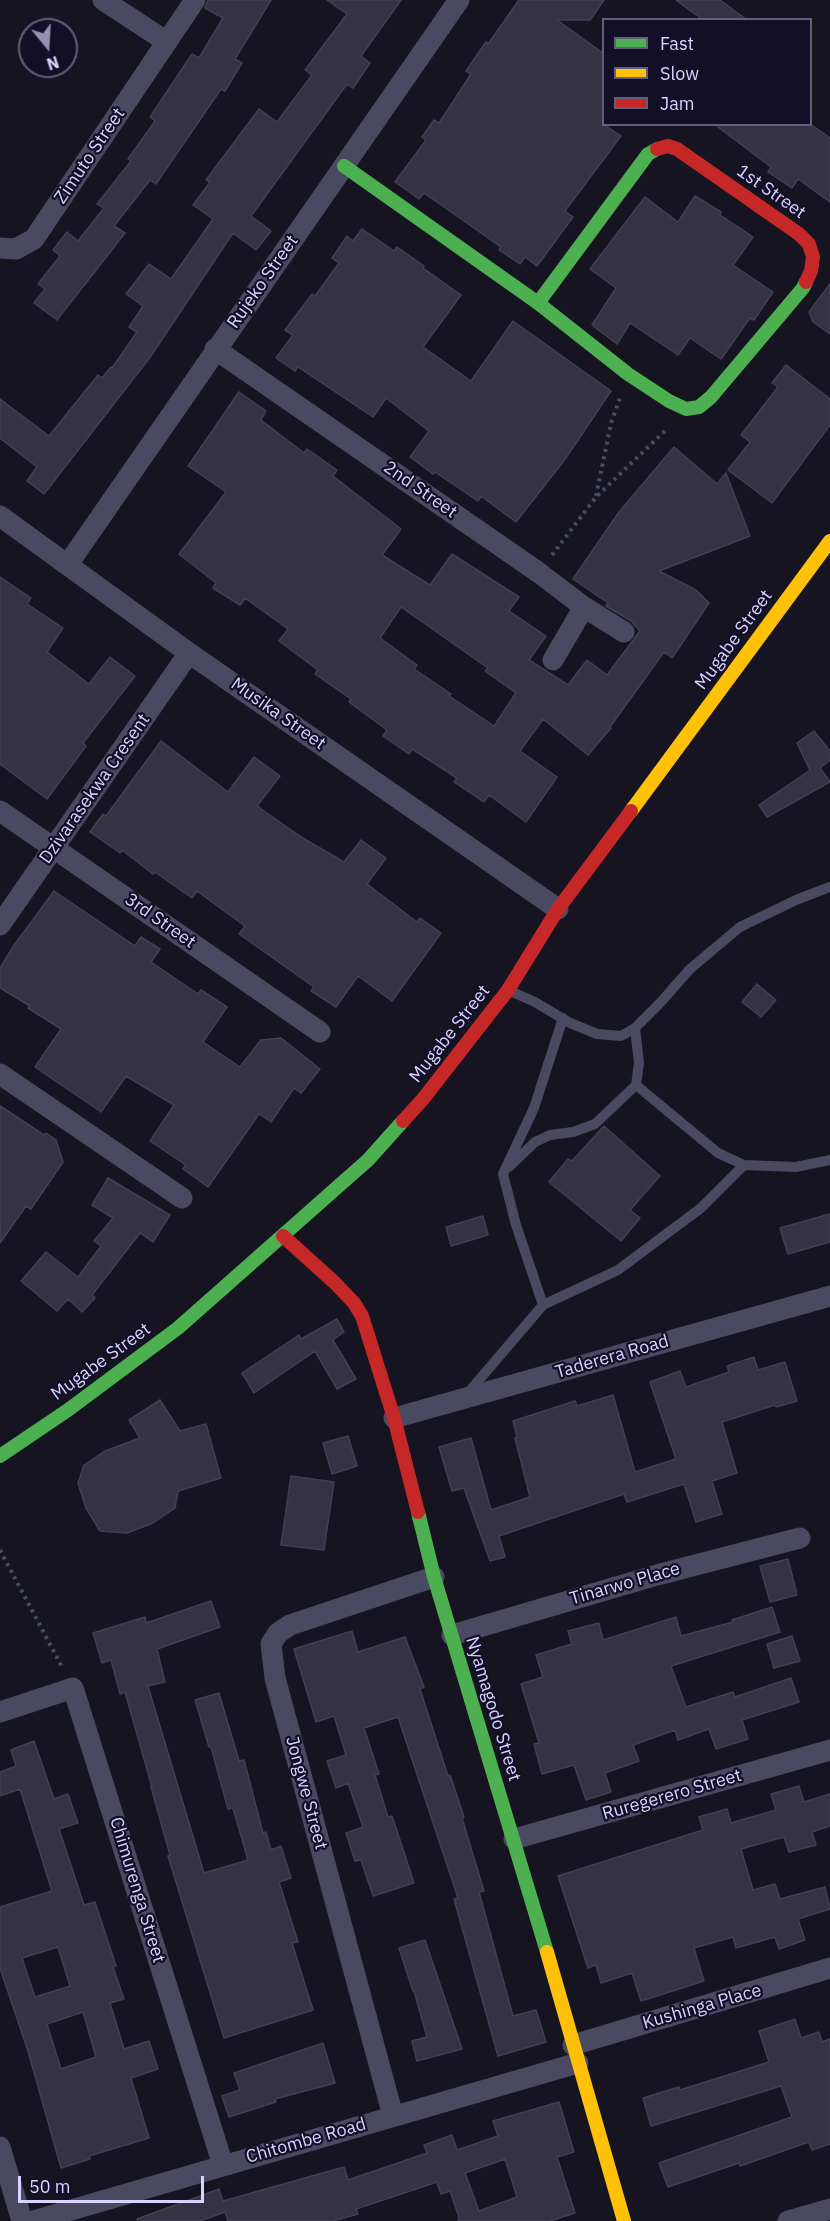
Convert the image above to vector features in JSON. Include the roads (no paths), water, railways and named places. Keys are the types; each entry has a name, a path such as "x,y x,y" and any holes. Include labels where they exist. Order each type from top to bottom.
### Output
{"street":[{"path":"103,0 167,42"},
{"name":"Zimuto Street","path":"0,248 16,249 34,239 195,0"},
{"name":"Rujeko Street","path":"68,564 459,0"},
{"name":"1st Street","path":"668,146 677,149 799,234 809,244 813,257 811,271 803,288 711,397 699,408 686,409 669,401 628,374 538,303 648,154 660,147 668,146"},
{"path":"344,166 538,303"},
{"name":"2nd Street","path":"215,349 538,572 584,607 624,632"},
{"name":"Musika Street","path":"0,516 189,653 558,909"},
{"name":"Mugabe Street","path":"0,1456 68,1410 178,1328 368,1160 423,1099 508,990 558,909 830,541"},
{"path":"553,660 584,607"},
{"name":"Dzivarasekwa Cresent","path":"0,926 189,653"},
{"name":"3rd Street","path":"0,811 320,1032"},
{"path":"0,1074 182,1198"},
{"name":"Nyamagodo Street","path":"283,1236 341,1289 362,1316 394,1419 434,1577 514,1839 624,2221"},
{"name":"Taderera Road","path":"394,1419 830,1296"},
{"name":"Tinarwo Place","path":"452,1635 657,1575 800,1538"},
{"name":"Jongwe Street","path":"393,2116 275,1678 271,1644 278,1633 290,1624 434,1577"},
{"name":"Chimurenga Street","path":"0,1712 73,1688 223,2165"},
{"name":"Ruregerero Street","path":"514,1839 830,1750"},
{"name":"Kushinga Place","path":"576,2054 830,1968"},
{"name":"Chitombe Road","path":"33,2221 393,2116 576,2054"},
{"path":"0,2147 22,2221"},
{"path":"788,2221 830,2209"}],"lane":[{"path":"508,990 597,1034 621,1036 635,1028 690,969 740,927 796,900 830,887"},
{"path":"543,1305 516,1225 502,1174 534,1108 563,1018"},
{"path":"502,1174 535,1142 550,1135 573,1132 595,1124 636,1085 639,1063 635,1028"},
{"path":"636,1085 718,1153 744,1165 796,1167 830,1160"},
{"path":"463,1399 543,1305 618,1270 701,1208 744,1165"}]}
